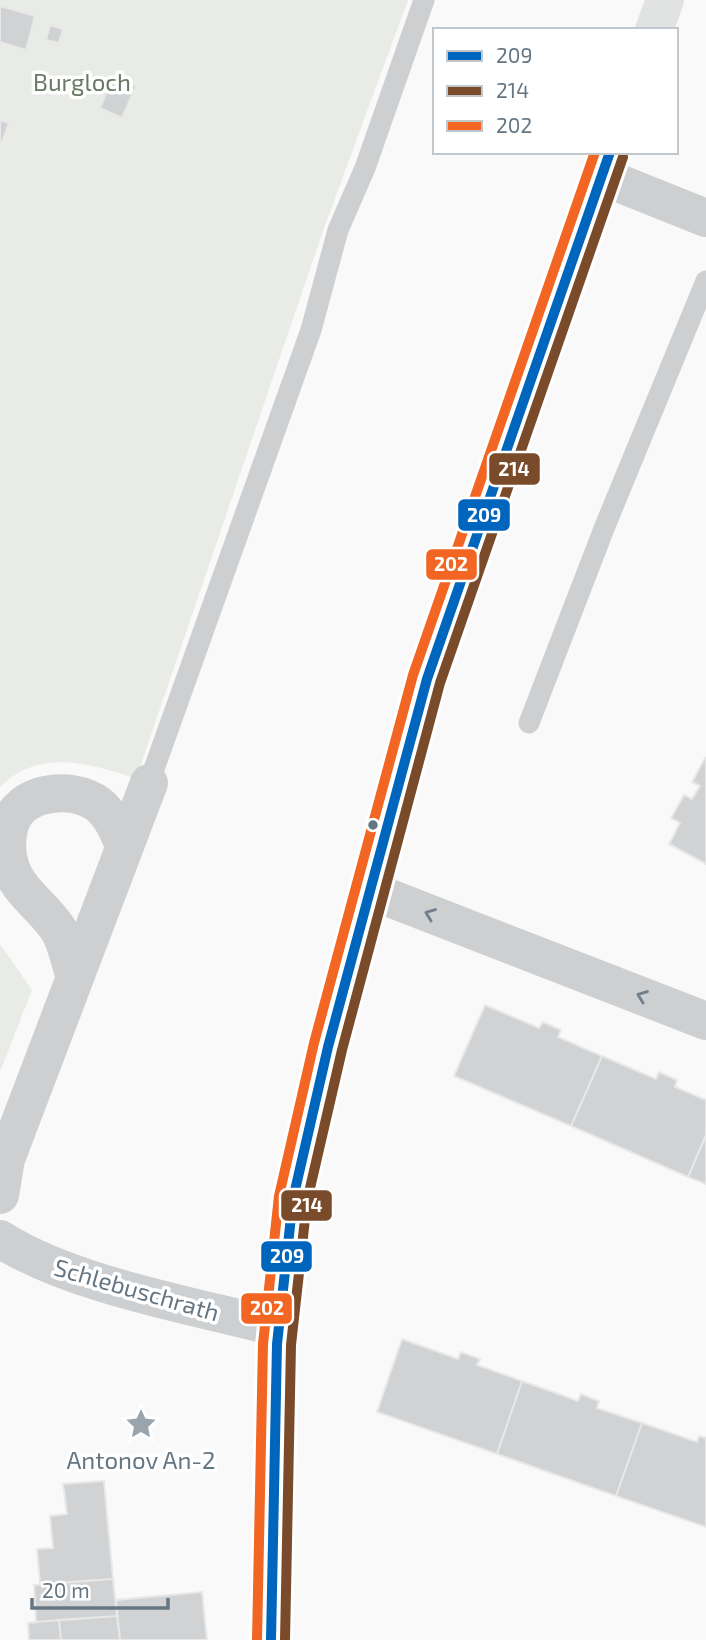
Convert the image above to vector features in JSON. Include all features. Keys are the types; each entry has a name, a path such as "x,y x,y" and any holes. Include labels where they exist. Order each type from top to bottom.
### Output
{"main road":[{"path":"655,28 665,0"},
{"path":"271,1640 273,1437 279,1328 293,1199 369,890 427,679 605,164"}],"street":[{"path":"605,164 706,218"},
{"path":"2,1171 74,974 149,783"},
{"path":"74,974 59,930 31,899 10,866 7,835 18,810 41,797 64,793 87,797 106,811 124,845"},
{"path":"369,890 706,1021"},
{"name":"Schlebuschrath","path":"0,1239 22,1253 101,1281 279,1328"}],"lane":[{"path":"149,783 311,330 338,230 365,168 425,0"},
{"path":"529,723 605,526 706,281"}],"green space":[{"name":"Burgloch","path":"0,0 408,0 323,231 136,779 83,764 48,763 15,775 0,787"},
{"path":"0,944 32,990 0,1072"}],"building":[{"path":"0,6 35,16 26,50 0,42"},
{"path":"50,25 63,29 59,43 46,40"},
{"path":"113,77 136,86 122,118 100,108"},
{"path":"0,120 9,123 0,147"},
{"path":"705,758 706,864 669,844 680,823 671,818 684,795 692,799 700,786 692,782"},
{"path":"485,1005 539,1028 543,1022 561,1030 558,1037 602,1056 571,1126 454,1076"},
{"path":"602,1056 656,1079 659,1072 677,1080 675,1087 706,1100 706,1135 688,1177 571,1126"},
{"path":"706,1135 706,1184 688,1177"},
{"path":"402,1339 458,1359 461,1352 480,1359 477,1365 522,1381 497,1454 377,1412"},
{"path":"522,1381 578,1401 581,1394 599,1401 597,1408 642,1423 616,1496 497,1454"},
{"path":"642,1423 697,1442 699,1436 706,1438 706,1527 616,1496"},
{"path":"104,1481 113,1579 40,1584 37,1549 53,1548 50,1516 67,1514 63,1484"},
{"path":"113,1579 117,1616 36,1622 34,1585"},
{"path":"202,1592 207,1640 120,1640 116,1600"},
{"path":"117,1616 120,1640 61,1640 59,1620"},
{"path":"59,1620 61,1640 29,1640 28,1623"}],"transit line":[{"name":"202","path":"257,1640 263,1344 279,1196 314,1043 413,675 594,154"},
{"name":"209","path":"271,1640 277,1344 293,1199 328,1047 427,679 609,154"},
{"name":"214","path":"285,1640 291,1345 307,1201 342,1050 440,683 623,157"}],"place":[{"name":"Antonov An-2","path":"141,1424"}]}
